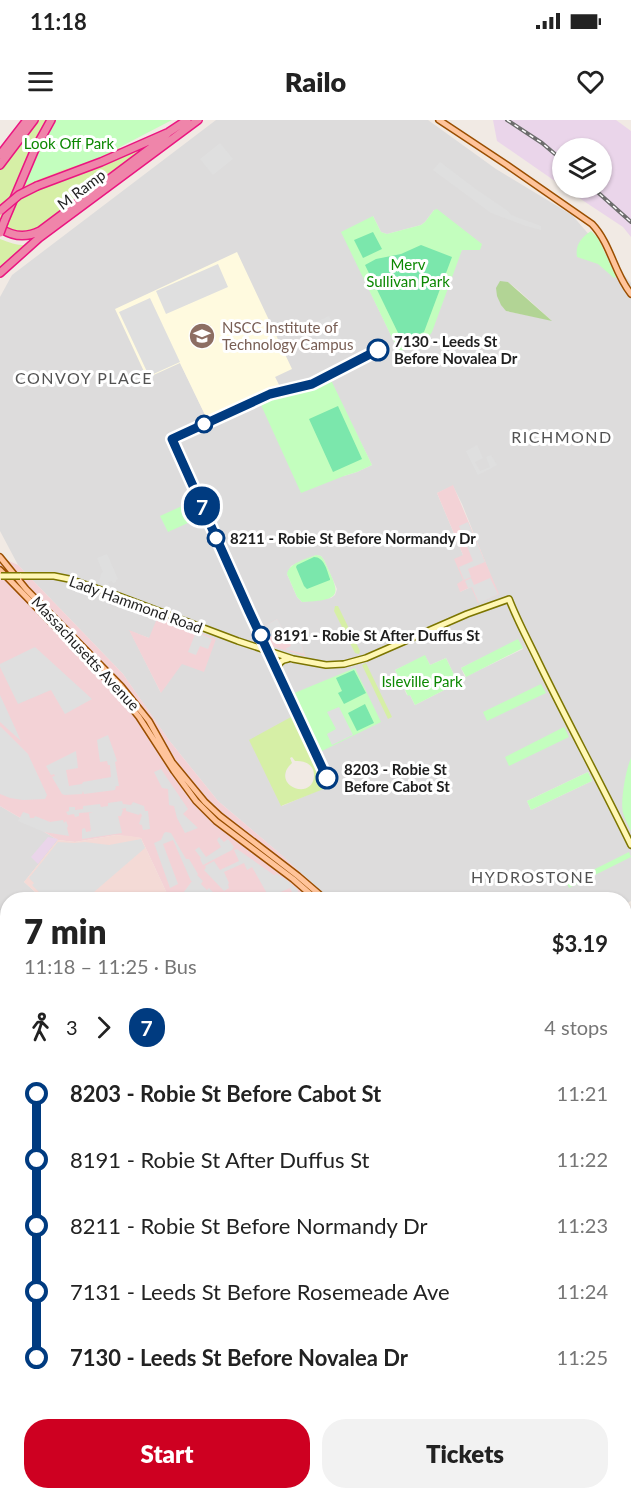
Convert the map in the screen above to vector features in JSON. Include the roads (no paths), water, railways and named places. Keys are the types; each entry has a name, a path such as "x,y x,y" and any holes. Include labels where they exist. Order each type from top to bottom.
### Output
{"highway":[{"path":"0,155 27,120"},
{"path":"0,165 34,120"},
{"path":"39,238 19,240 0,233 35,148 51,120"},
{"path":"0,211 19,195 37,186 110,159 169,132 187,120"},
{"name":"M Ramp","path":"0,273 39,238 198,120"},
{"path":"2,225 10,234 20,236 40,231 169,132"}],"main road":[{"path":"439,120 588,221 603,237 622,280 631,294"},
{"name":"Massachusetts Avenue","path":"0,557 26,589 121,686 149,721 172,762 205,802 315,892"},
{"name":"Massachusetts Avenue","path":"0,574 118,691 139,717 196,801 216,821 308,892"},
{"name":"Lady Hammond Road","path":"0,574 54,576 69,579 238,641 293,658 326,665 357,661 467,614 509,599 549,685 631,845"},
{"path":"278,672 278,665 284,659 293,658"}],"railway":[{"path":"507,120 552,152"},
{"path":"604,198 631,222"}],"place":[{"name":"NSCC Institute of Technology Campus","path":"202,336"},
{"name":"7130 - Leeds St Before Novalea Dr","path":"378,350"},
{"name":"8211 - Robie St Before Normandy Dr","path":"216,538"},
{"name":"8191 - Robie St After Duffus St","path":"261,635"},
{"name":"8203 - Robie St Before Cabot St","path":"327,778"}],"district":[{"name":"CONVOY PLACE","path":"84,377"},
{"name":"RICHMOND","path":"562,436"},
{"name":"HYDROSTONE","path":"533,876"}],"park label":[{"name":"Look Off Park","path":"69,143"},
{"name":"Merv Sullivan Park","path":"408,272"},
{"name":"Isleville Park","path":"422,681"}]}
